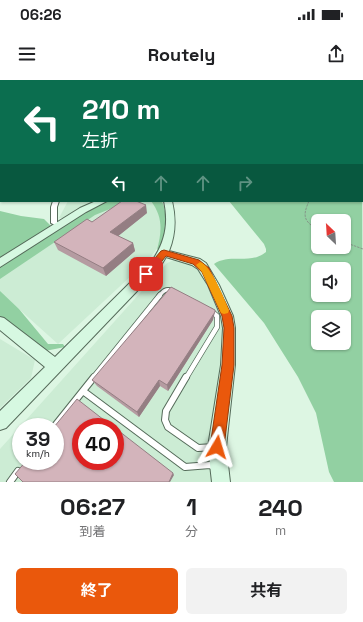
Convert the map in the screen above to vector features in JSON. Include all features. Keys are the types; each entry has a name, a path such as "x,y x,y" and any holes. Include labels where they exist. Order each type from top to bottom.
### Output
{"street":[{"path":"56,202 54,207 54,223 59,225"},
{"path":"0,263 83,210 101,202"},
{"path":"0,422 137,284 164,253 171,234 172,224 168,202"},
{"path":"164,253 196,262 202,266 213,285 227,316 229,328 228,365 217,447 221,476"},
{"path":"0,322 55,366"}],"lane":[{"path":"61,418 164,290 169,289 175,292"},
{"path":"207,310 217,316 217,327 166,411 165,420 168,427 198,448 217,447"},
{"path":"83,391 185,467 210,465 221,476"},
{"path":"10,482 19,470"}],"path":[{"path":"309,202 304,216 307,223 311,226"},
{"path":"351,245 363,249"}],"shaded area":[{"path":"67,202 94,202 82,207 65,218 59,218"},
{"path":"135,202 154,202 160,212 163,226 160,245 148,260 58,344 0,292 0,277 97,213 111,207"},
{"path":"174,260 192,265 203,273 221,313 223,325 212,482 0,482 0,449 12,436 12,470 64,470 64,418 28,418 167,263"},
{"path":"0,339 35,360 31,378 0,408"}],"green space":[{"path":"107,202 142,202 115,207 95,215 0,279 0,266 96,206"},
{"path":"152,202 162,202 166,220 164,239 157,250 160,237 160,224 155,207"},
{"path":"230,202 362,202 363,482 334,482 329,472 316,413 298,377 264,323 214,264 226,259 254,258 266,252 264,244"},
{"path":"0,211 44,219 52,227 0,259"},
{"path":"0,291 19,309 48,344 63,344 65,347 45,351 0,316"}],"building":[{"path":"121,202 138,202 146,205 110,232 133,243 103,268 54,242 87,219 92,222"},
{"path":"171,287 215,310 215,312 167,385 159,380 137,412 92,380"},
{"path":"77,399 101,418 72,418 72,470 124,470 124,435 173,473 169,482 23,482 15,474 18,470 64,470 64,418 61,418"}],"slow traffic":[{"path":"200,265 206,270 224,310"}],"route":[{"path":"146,274 164,253 196,262 206,270 227,316 229,328 228,365 217,447"}]}
